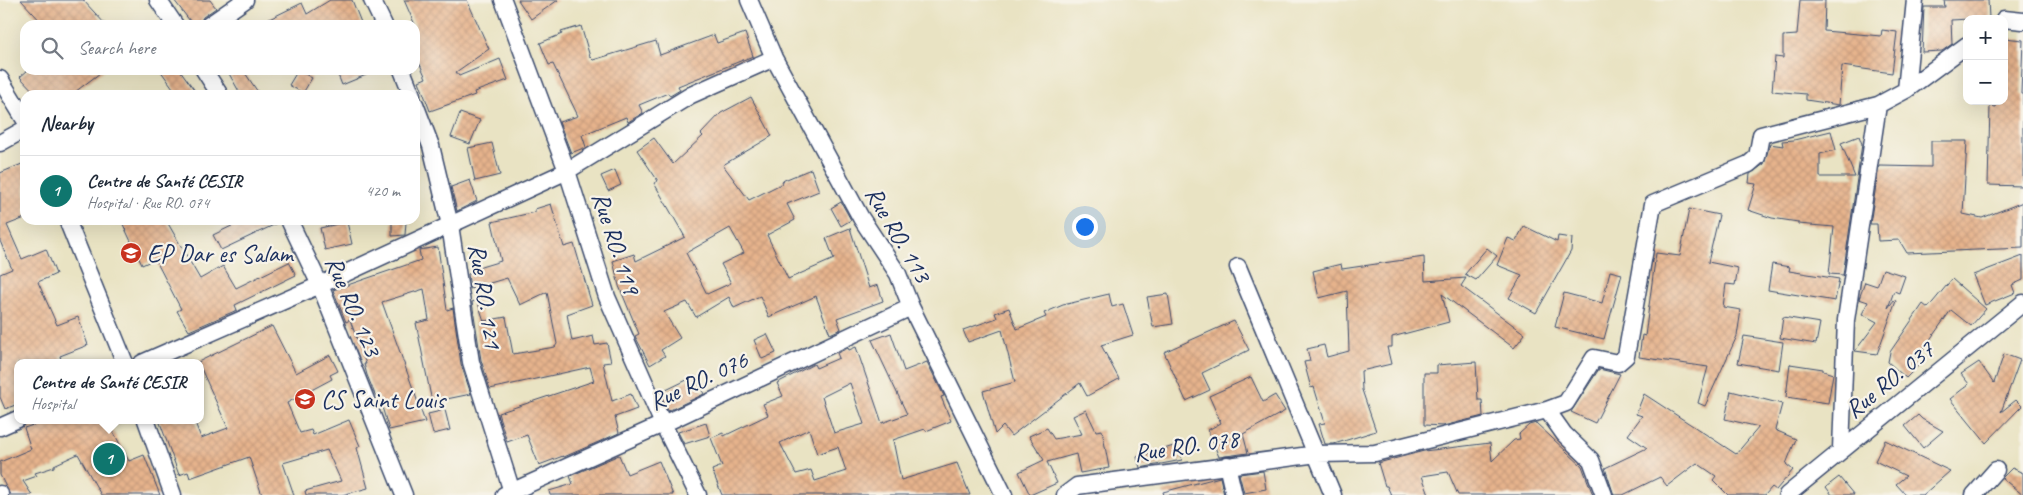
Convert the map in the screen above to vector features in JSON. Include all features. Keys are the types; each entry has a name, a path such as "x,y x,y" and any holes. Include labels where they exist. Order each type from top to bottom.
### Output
{"street":[{"path":"158,0 172,20"},
{"path":"216,20 246,0"},
{"path":"372,0 382,20"},
{"name":"Rue RO. 119","path":"503,0 567,171 607,297 663,424 698,495"},
{"name":"Rue RO. 113","path":"749,0 774,58 861,218 898,274 911,307 1004,495"},
{"path":"1906,90 1915,0"},
{"path":"2008,20 2023,21"},
{"path":"1841,449 1846,320 1878,105 1906,90 1963,48"},
{"path":"151,359 320,285 567,171 691,95 774,58"},
{"path":"207,75 217,90"},
{"path":"404,75 410,90"},
{"path":"0,79 20,112"},
{"name":"Rue RO. 078","path":"1072,492 1227,465 1317,454 1375,453 1548,410 1566,403 1594,358 1618,363 1626,356 1653,204 1749,164 1757,157 1761,135 1878,105"},
{"name":"Rue RO. 121","path":"420,117 431,146 450,225 470,362 510,494"},
{"path":"0,143 20,133"},
{"path":"69,225 123,359"},
{"name":"Rue RO. 123","path":"291,225 320,285 404,495"},
{"path":"1238,267 1333,495"},
{"name":"Rue RO. 037","path":"1787,495 1841,449 2023,304"},
{"name":"Rue RO. 076","path":"510,494 911,307"},
{"path":"1548,410 1564,434 1591,460 1604,495"},
{"path":"0,427 14,421"},
{"path":"147,424 173,495"},
{"path":"1227,465 1234,495"},
{"path":"1974,495 1996,470"}],"building":[{"path":"21,0 83,0 101,20 39,20"},
{"path":"174,0 210,0 216,8 202,20 189,20"},
{"path":"330,0 352,0 360,20 267,20 302,3 307,14"},
{"path":"404,0 467,0 489,49 456,72 459,76 500,59 508,80 474,92 475,95 430,111 419,81 426,78 420,64 420,20 413,20"},
{"path":"518,0 558,0 531,19"},
{"path":"1800,0 1825,0 1824,31 1881,36 1882,30 1897,32 1892,73 1842,66 1839,105 1806,100 1806,94 1772,91 1775,57 1783,58 1783,36 1797,35"},
{"path":"1944,0 1988,0 1989,15 1963,15 1963,19 1951,20 1952,44 1942,51 1922,52 1924,7 1945,7"},
{"path":"581,26 590,57 593,60 656,41 660,55 714,35 717,43 745,33 753,56 678,86 680,90 670,96 668,93 639,105 643,113 628,122 626,117 582,135 586,147 571,153 559,122 578,116 553,64 549,65 540,43 562,34 561,32"},
{"path":"2008,38 2023,40 2021,94 2023,94 2023,186 1988,185 1990,106 1996,107 1996,105 2008,105"},
{"path":"22,75 97,75 78,90 32,90 20,77"},
{"path":"164,75 184,75 194,90 174,90"},
{"path":"230,75 246,75 257,90 238,90"},
{"path":"295,75 307,75 312,78 305,90 298,90 289,85"},
{"path":"338,75 366,75 342,85"},
{"path":"751,97 772,136 723,165 749,200 783,183 782,181 811,169 819,191 787,204 795,220 767,235 788,279 834,259 826,238 850,228 869,288 878,285 883,301 837,318 841,329 830,334 816,296 769,317 760,296 734,308 729,297 696,317 687,302 664,312 680,338 661,350 665,356 650,365 635,336 639,334 619,286 613,261 634,254 636,261 685,237 654,183 658,181 637,150 654,138 673,164 703,136 701,134 721,113","holes":["730,228 744,253 721,264 731,283 707,294 686,253"]},
{"path":"460,113 480,120 470,144 451,137"},
{"path":"1831,131 1836,150 1820,154 1820,177 1855,177 1841,143 1859,136 1862,144 1843,275 1829,274 1834,227 1798,224 1798,222 1772,218 1748,210 1756,184 1749,183 1750,174 1764,164 1770,144 1783,146 1782,141"},
{"path":"1931,141 1967,141 1963,214 1982,218 2023,202 2023,248 1907,253 1899,240 1878,241 1877,224 1870,224 1879,166 1931,167"},
{"path":"492,143 500,175 475,181 468,148"},
{"path":"20,165 20,220 7,225 22,259 46,249 56,274 38,282 57,325 78,317 88,345 60,356 61,359 14,359 14,406 5,409 0,397 0,274 12,269 0,241 0,173"},
{"path":"615,170 621,185 608,191 601,176"},
{"path":"470,180 477,201 457,211 451,187"},
{"path":"841,202 851,220 841,226 831,208"},
{"path":"551,204 564,247 574,244 592,305 567,314 572,341 593,336 595,345 607,343 611,362 603,363 612,401 631,394 637,409 615,417 619,433 564,457 539,465 527,435 507,442 498,413 594,381 590,367 490,389 481,360 472,302 477,300 484,321 506,317 513,354 555,347 557,344 547,292 520,305 507,278 470,289 468,274 472,273 471,270 501,261 492,222 535,212 535,209"},
{"path":"1689,209 1719,215 1708,262 1738,268 1735,285 1726,284 1723,307 1741,310 1737,336 1705,406 1698,403 1708,367 1639,357 1642,335 1645,336 1656,253 1680,256"},
{"path":"123,225 169,225 200,279 223,266 236,288 289,262 296,275 235,305 237,310 189,331 177,311 181,309 155,259 142,265"},
{"path":"234,225 274,225 221,250 213,235"},
{"path":"334,225 348,225 352,244 325,250 320,228"},
{"path":"392,225 406,225 405,235 392,236"},
{"path":"1524,226 1557,242 1558,236 1572,238 1571,251 1536,313 1509,298 1522,275 1497,265 1508,238 1516,241"},
{"path":"438,247 447,310 453,308 461,364 471,394 432,402 416,323 429,320 424,289 382,302 425,422 389,430 379,397 376,397 367,375 364,364 366,364 350,320 346,322 333,290 421,260 419,250"},
{"path":"1487,248 1497,256 1476,280 1465,274"},
{"path":"2023,256 2023,280 2012,285 2015,293 1985,305 1973,275"},
{"path":"1424,257 1425,281 1466,278 1461,286 1525,334 1514,348 1442,294 1449,322 1392,337 1392,347 1387,347 1391,364 1361,371 1362,390 1376,431 1334,444 1325,444 1319,424 1325,423 1314,387 1311,388 1304,362 1310,361 1307,349 1324,345 1327,357 1349,351 1347,291 1319,298 1313,271 1341,264 1342,269"},
{"path":"1772,264 1790,267 1789,271 1839,279 1835,301 1768,290"},
{"path":"1883,269 1905,276 1899,293 1894,291 1888,308 1894,300 1896,301 1877,354 1855,351 1877,322 1862,314 1868,302 1859,299 1865,282 1877,286"},
{"path":"1610,271 1622,274 1604,339 1555,327 1564,293 1602,303"},
{"path":"1952,279 1986,309 1971,326 1951,310 1924,348 1912,361 1918,366 1906,378 1888,362 1890,352 1923,304 1928,308"},
{"path":"1109,294 1112,307 1123,304 1133,335 1101,345 1119,379 1087,396 1080,383 1011,436 1003,426 995,434 983,391 1015,382 1002,330 968,342 963,330 997,318 995,313 1009,308 1017,329 1046,317 1044,313 1063,305"},
{"path":"1168,294 1173,324 1153,327 1147,297"},
{"path":"1783,317 1820,323 1816,344 1780,338"},
{"path":"1234,321 1249,350 1202,373 1210,390 1186,401 1164,352"},
{"path":"272,326 296,373 330,355 338,371 330,375 332,379 287,403 300,433 311,430 313,435 349,420 360,446 357,448 368,488 342,495 306,495 305,491 341,481 327,450 283,463 294,495 262,495 249,457 190,478 188,472 179,475 160,424 196,424 201,438 228,428 204,375 204,359"},
{"path":"891,333 904,371 927,362 944,396 941,397 951,421 926,431 925,429 893,440 901,480 957,463 970,495 722,495 712,470 722,466 711,438 723,433 724,436 768,415 763,404 783,396 777,383 814,364 816,368 839,358 837,353 848,348 849,350 856,347 882,423 907,414 872,340","holes":["850,383 864,424 834,433 822,397","809,429 817,454 838,447 846,471 815,481 811,470 796,474 780,443"]},
{"path":"767,334 776,353 762,359 754,340"},
{"path":"1744,336 1783,342 1779,370 1738,363"},
{"path":"2004,354 2020,360 2001,412 2016,400 2022,406 1986,443 1950,399 1969,384 1961,374 1979,362 1994,383"},
{"path":"1476,362 1478,400 1482,400 1483,416 1443,426 1424,425 1424,373 1437,373 1437,365"},
{"path":"1790,364 1823,369 1823,371 1833,374 1828,403 1786,397"},
{"path":"1599,369 1620,374 1595,423 1571,412"},
{"path":"695,376 704,394 668,411 660,393"},
{"path":"1251,377 1263,402 1275,395 1285,411 1243,434 1248,453 1219,457 1208,430 1221,423 1209,396"},
{"path":"1731,391 1782,404 1775,430 1796,439 1786,464 1793,470 1776,490 1772,487 1765,495 1728,495 1713,480 1716,476 1697,463 1667,486 1660,477 1623,495 1614,495 1605,468 1647,448 1628,435 1642,416 1636,414 1644,394 1736,454 1759,427 1725,419"},
{"path":"445,410 450,430 433,434 428,414"},
{"path":"1086,410 1096,431 1102,430 1109,468 1080,473 1076,454 1047,462 1057,483 1030,495 1019,472 1044,460 1029,436 1047,428 1054,439 1082,434 1073,416"},
{"path":"1918,415 1943,431 1923,448 1905,426"},
{"path":"706,423 710,436 684,444 678,432"},
{"path":"1536,423 1582,466 1593,495 1458,495 1448,472 1422,476 1429,495 1391,495 1387,486 1385,486 1378,463 1424,451 1490,443 1492,461 1514,440 1520,439 1519,434 1529,425"},
{"path":"36,424 109,424 129,461 144,455 160,495 101,495 78,454 54,465 54,467 35,473 37,476 23,481 32,495 10,495 0,475 0,462 31,449 24,428"},
{"path":"1885,440 1950,471 1923,495 1906,495 1896,484 1906,476 1875,461"},
{"path":"1177,445 1182,460 1140,468 1137,457"},
{"path":"619,455 627,474 659,461 673,495 550,495 549,491 573,484 570,476"},
{"path":"2012,468 2023,473 2023,495 2002,478"},
{"path":"1263,471 1266,489 1244,493 1239,474"},
{"path":"1220,477 1224,495 1164,495 1163,492"},
{"path":"1839,477 1854,495 1832,495 1826,487"}],"place":[{"name":"EP Dar es Salam","path":"131,253"},
{"name":"CS Saint Louis","path":"305,399"},
{"name":"Centre de Santé CESIR","path":"109,459"}]}
